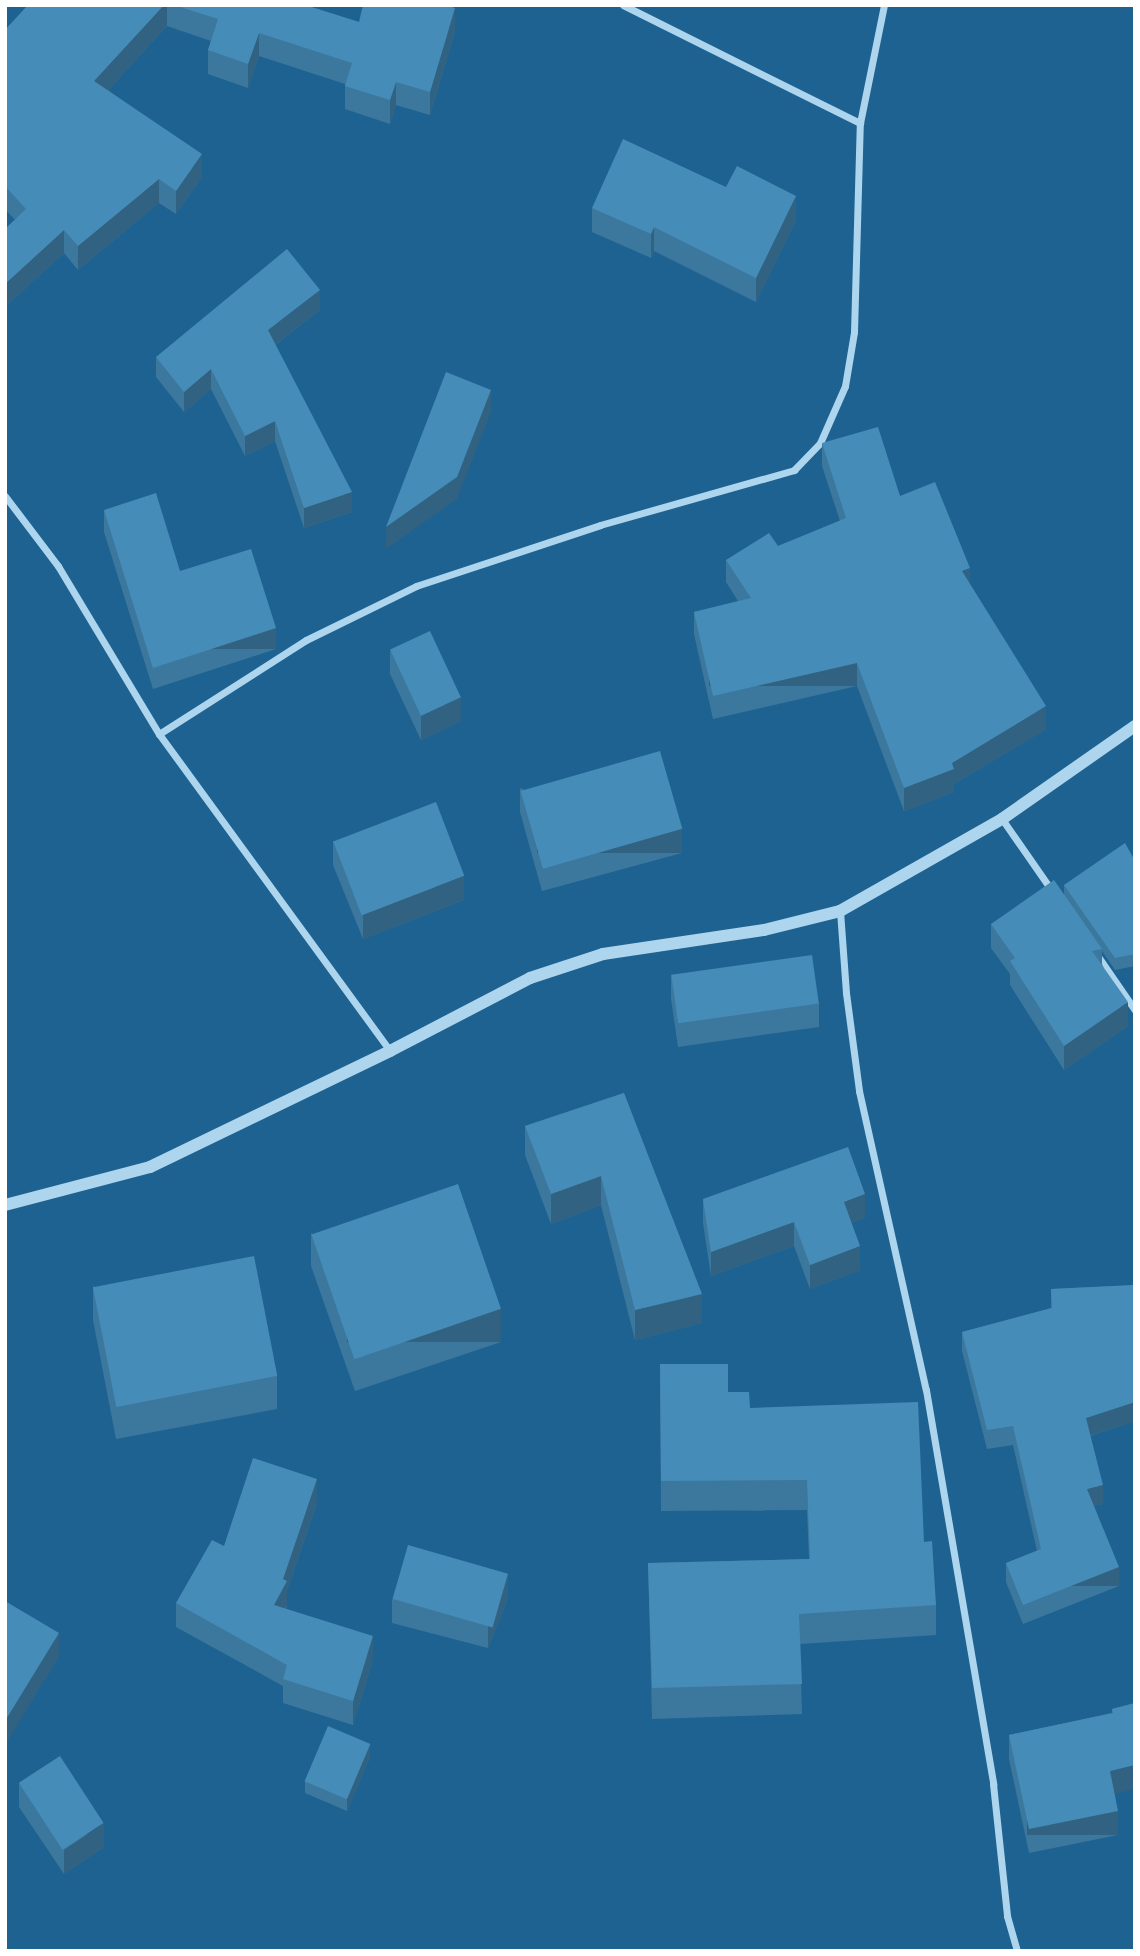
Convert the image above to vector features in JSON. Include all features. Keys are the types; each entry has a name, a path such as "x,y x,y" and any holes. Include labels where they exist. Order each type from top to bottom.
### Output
{"street":[{"path":"623,5 860,123"},
{"path":"159,734 306,640 416,586 600,525 794,470 820,443 845,386 854,332 860,123 884,5"},
{"path":"5,496 58,566 159,734 390,1051"},
{"path":"5,1205 150,1167 390,1051 530,978 603,954 764,930 840,911 1002,819 1135,726"},
{"path":"1002,819 1055,894"},
{"path":"840,911 846,992 859,1091 926,1390 993,1784 1007,1916 1017,1951"},
{"path":"1092,947 1135,1010"}],"building":[{"path":"28,5 164,5 94,81 202,154 176,191 159,179 78,246 64,230 5,284 5,229 26,209 5,186 5,30"},
{"path":"174,5 305,5 359,22 363,5 447,5 455,8 430,92 396,82 390,100 345,86 352,63 259,33 248,64 208,50 218,19"},
{"path":"623,139 726,187 737,166 796,196 756,278 654,227 651,234 592,208"},
{"path":"287,249 320,290 268,330 352,492 304,508 275,421 245,436 211,369 184,392 156,357"},
{"path":"446,372 491,390 457,477 386,527"},
{"path":"878,427 900,496 935,482 970,568 962,571 1046,706 952,763 954,769 904,788 857,663 713,696 694,612 751,598 726,560 769,533 778,546 846,518 822,443"},
{"path":"156,493 180,571 251,549 276,628 153,668 104,510"},
{"path":"430,631 461,697 421,716 390,650"},
{"path":"660,751 682,829 543,869 521,791"},
{"path":"436,802 464,876 362,915 333,841"},
{"path":"1125,843 1135,861 1135,954 1115,958 1064,885"},
{"path":"1054,880 1102,949 1092,951 1128,1002 1064,1046 1010,961 1015,958 991,924"},
{"path":"812,955 819,1004 678,1023 671,975"},
{"path":"624,1093 702,1294 635,1310 601,1176 551,1194 525,1126"},
{"path":"848,1147 865,1194 844,1202 860,1246 810,1265 794,1222 711,1252 703,1199"},
{"path":"458,1184 501,1309 354,1359 311,1234"},
{"path":"254,1256 277,1376 116,1407 93,1287"},
{"path":"1135,1285 1135,1402 1086,1418 1103,1485 1087,1489 1119,1567 1023,1605 1006,1563 1041,1549 1013,1426 987,1430 962,1332 1052,1308 1051,1289"},
{"path":"660,1364 728,1364 728,1392 749,1392 750,1408 918,1402 924,1542 932,1541 936,1605 799,1614 802,1684 652,1688 648,1563 810,1559 807,1480 661,1481"},
{"path":"253,1458 317,1479 283,1579 287,1581 274,1605 373,1636 353,1701 283,1679 287,1665 176,1603 212,1540 224,1546"},
{"path":"408,1545 508,1574 493,1627 393,1599"},
{"path":"5,1601 59,1633 5,1721"},
{"path":"1135,1703 1135,1765 1110,1771 1118,1811 1029,1829 1009,1735 1113,1713 1112,1709"},
{"path":"328,1726 370,1744 347,1799 305,1781"},
{"path":"60,1756 104,1823 62,1850 19,1783"}]}
